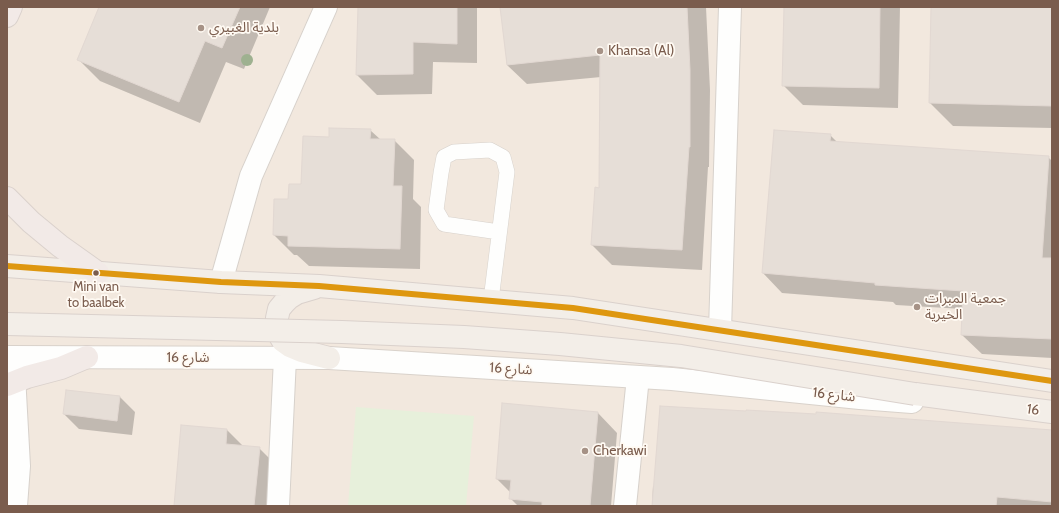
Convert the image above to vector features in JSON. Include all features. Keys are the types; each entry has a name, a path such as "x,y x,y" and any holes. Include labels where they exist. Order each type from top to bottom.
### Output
{"highway":[{"path":"7,16 11,7"},
{"path":"7,198 60,246 98,273"},
{"path":"11,383 61,368 87,357"}],"main road":[{"path":"7,266 222,282 319,286 573,308 1052,380"},
{"path":"319,286 297,293 289,298 280,309 277,318 277,326 279,334 290,346 328,358"},
{"name":"شارع 16","path":"7,324 358,333 464,337 560,344 681,356 915,394 1015,407"},
{"name":"16","path":"1015,407 1052,412"}],"street":[{"path":"222,282 251,176 326,7"},
{"path":"720,330 730,7"},
{"path":"10,357 18,466 16,506"},
{"name":"شارع 16","path":"10,357 328,358 672,379 860,398 922,403 1015,407"},
{"path":"278,506 285,358"},
{"path":"625,506 638,377"}],"lane":[{"path":"491,300 507,172 503,158 490,150 454,152 444,157 440,173 436,210 444,224 499,232"}],"shaded area":[{"path":"7,7 1052,7 1052,506 7,506"}],"green space":[{"path":"356,407 474,416 466,506 348,506"}],"building":[{"path":"99,7 240,7 222,48 205,41 179,102 77,60"},
{"path":"358,7 457,7 457,44 413,42 413,74 356,75"},
{"path":"500,7 687,7 690,70 690,147 682,250 591,245 595,187 599,188 600,55 507,65"},
{"path":"784,7 880,7 879,88 782,86"},
{"path":"931,7 1052,7 1052,106 929,103"},
{"path":"329,128 371,129 370,139 395,139 393,186 402,186 400,249 288,246 288,236 273,235 274,199 288,199 289,184 301,184 303,136 329,137"},
{"path":"774,130 831,134 830,141 1049,156 1042,258 1052,258 1052,339 961,335 963,291 875,285 875,283 762,273"},
{"path":"66,390 120,396 117,421 63,414"},
{"path":"502,403 598,412 590,506 542,506 542,502 509,499 511,480 496,479"},
{"path":"660,406 816,414 816,412 1052,430 1052,502 997,497 996,506 652,506"},
{"path":"181,425 227,429 226,444 260,447 254,506 174,506"}],"transit line":[{"path":"7,266 221,282 319,286 573,308 1052,381"}],"place":[{"name":"بلدية الغبيري","path":"201,28"},
{"name":"Khansa (Al)","path":"600,51"},
{"name":"Mini van to baalbek","path":"96,273"},
{"name":"جمعية المبرات الخيرية","path":"917,307"},
{"name":"Cherkawi","path":"585,451"}]}
